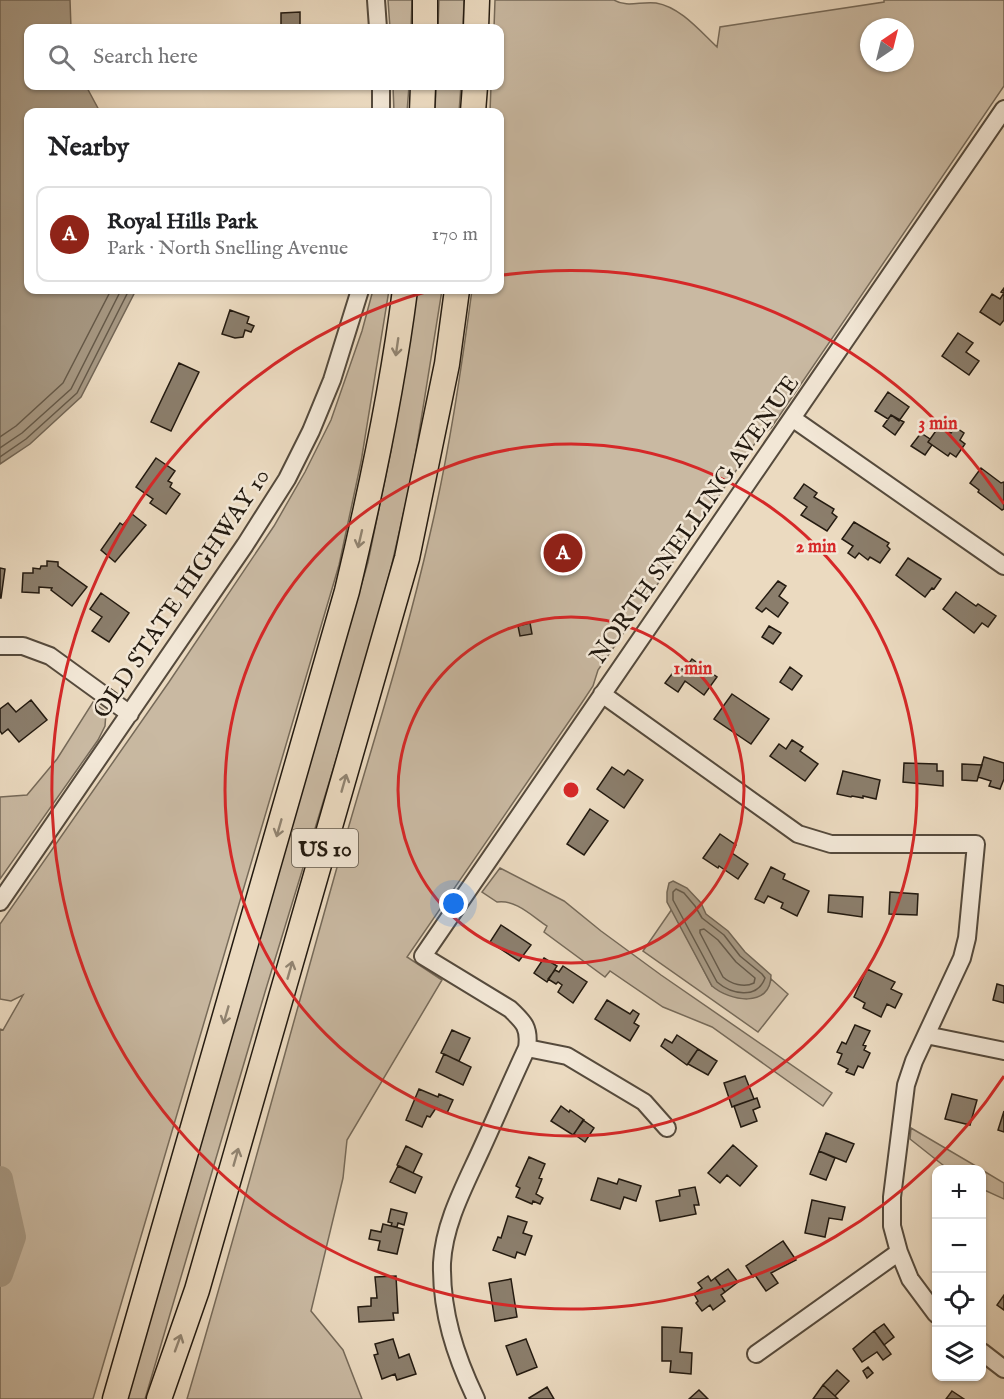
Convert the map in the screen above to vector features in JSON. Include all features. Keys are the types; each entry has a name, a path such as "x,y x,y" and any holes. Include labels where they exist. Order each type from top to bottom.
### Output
{"highway":[{"path":"425,0 425,24"},
{"path":"476,24 477,0"},
{"path":"422,108 423,90"},
{"path":"473,108 475,90"},
{"name":"US 10","path":"116,1399 347,591 371,493 404,294"},
{"name":"US 10","path":"159,1399 197,1290 353,753 407,558 447,364 457,294"}],"street":[{"path":"376,0 378,24"},
{"path":"381,90 381,108"},
{"name":"NORTH SNELLING AVENUE","path":"527,1048 529,1034 522,1021 510,1009 423,956 1004,109"},
{"name":"OLD STATE HIGHWAY 10","path":"0,902 245,545 291,471 311,431 332,380 359,294"},
{"path":"792,418 1004,566"},
{"path":"0,646 23,646 50,656 130,714"},
{"path":"602,694 798,834 831,844 976,844 967,938 962,958 914,1060 906,1085 892,1197 892,1226 898,1252 910,1279 932,1309"},
{"path":"926,1035 1004,1051"},
{"path":"476,1399 446,1320 443,1292 446,1235 457,1203 527,1048 567,1056 644,1102 667,1128"},
{"path":"756,1353 898,1252"},
{"path":"986,1356 1004,1370"}],"shaded area":[{"path":"388,0 412,0 411,24 390,24"},
{"path":"439,0 464,0 463,24 438,24"},
{"path":"495,0 614,0 629,4 656,3 681,14 717,47 720,27 884,2 884,0 1004,0 1004,86 771,428 760,436 598,670 593,686 407,957 442,980 347,1140 343,1178 311,1311 343,1350 362,1399 187,1399 420,577 449,443 471,294 504,294 504,108 490,108 491,90 504,90 504,24 494,24"},
{"path":"393,90 409,90 407,108 394,108"},
{"path":"436,90 461,90 459,108 435,108"},
{"path":"372,294 388,294 361,462 339,565 93,1399 0,1399 0,1029 3,1030 23,995 11,1001 0,999 0,924 169,682 274,526 331,420 362,331"},
{"path":"416,294 441,294 412,476 391,568 365,665 265,992 145,1399 122,1399 368,562 391,450"},
{"path":"93,702 106,712 105,726 98,740 0,879 0,797 27,795 57,759"},
{"path":"500,868 564,901 661,975 832,1093 823,1106 712,1027 663,1007 610,971 605,977 544,932 547,926 529,913 510,903 497,902 482,892"},
{"path":"672,909 712,986 768,986 771,979 788,994 758,1032 643,951"},
{"path":"911,1128 974,1165 943,1165 910,1139"},
{"path":"986,1172 1004,1183 1004,1199 986,1191"}],"water":[{"path":"0,0 70,0 71,24 24,24 24,90 88,90 98,108 24,108 24,294 134,294 81,397 30,444 0,464"},
{"path":"673,881 687,888 701,903 706,914 728,931 745,952 771,975 769,986 764,993 748,999 738,998 712,986 667,902 669,883"}],"building":[{"path":"300,12 300,24 281,24 281,13"},
{"path":"1004,293 1004,320 1000,325 980,312 992,294 1000,299"},
{"path":"230,310 249,317 247,323 254,326 251,332 245,330 243,337 235,338 222,334"},
{"path":"958,333 973,343 966,352 979,361 969,375 942,356"},
{"path":"179,363 199,372 171,431 151,422"},
{"path":"888,392 909,407 899,421 891,415 888,419 875,411"},
{"path":"891,415 904,422 895,435 883,426"},
{"path":"940,425 951,433 955,427 964,433 960,440 965,444 956,457 950,453 948,456 928,442"},
{"path":"921,433 930,439 928,442 932,445 925,455 911,446"},
{"path":"156,458 175,471 168,481 172,483 170,487 180,494 166,514 150,503 153,499 136,487"},
{"path":"981,468 1001,483 1004,482 1004,509 1002,510 978,492 979,490 970,483"},
{"path":"804,484 817,493 814,497 834,509 832,513 837,517 827,531 801,515 807,507 794,498"},
{"path":"132,514 146,525 115,562 101,550 120,523 123,525"},
{"path":"854,522 889,543 887,546 890,549 880,563 870,557 868,560 859,553 855,558 848,553 853,546 842,539"},
{"path":"908,558 941,579 925,597 896,575"},
{"path":"47,561 58,562 58,566 87,587 72,606 51,590 52,588 39,587 39,593 22,592 23,573 33,573 33,568 40,569 41,566 47,566"},
{"path":"0,568 5,569 1,598 0,598"},
{"path":"778,581 786,586 779,596 788,603 778,617 766,608 762,612 756,608"},
{"path":"956,592 996,616 988,627 982,623 974,633 943,609"},
{"path":"101,593 129,613 109,642 92,631 102,617 90,609"},
{"path":"530,623 532,634 520,636 518,626"},
{"path":"769,626 781,633 773,644 762,637"},
{"path":"692,659 717,677 704,695 685,681 678,692 665,683 678,666 684,670"},
{"path":"790,667 802,676 792,690 780,682"},
{"path":"732,694 769,719 751,744 714,719"},
{"path":"31,700 47,720 19,742 8,729 2,734 0,709 8,703 16,712"},
{"path":"792,740 803,747 800,751 818,764 805,781 770,756 779,744 786,749"},
{"path":"984,757 1004,763 1004,779 1000,789 989,786 991,781 978,777"},
{"path":"904,763 937,764 937,771 943,771 943,786 903,782"},
{"path":"962,764 982,765 977,781 962,780"},
{"path":"612,767 624,775 628,770 643,780 624,808 597,789"},
{"path":"843,771 880,780 876,799 837,794"},
{"path":"590,809 608,821 584,855 567,844"},
{"path":"720,834 736,845 732,853 748,864 738,879 703,858"},
{"path":"771,867 785,874 783,879 809,891 797,916 781,908 783,903 768,896 764,903 755,899"},
{"path":"890,892 918,894 917,915 889,914"},
{"path":"829,895 863,897 862,917 828,912"},
{"path":"501,925 531,945 519,961 490,942"},
{"path":"544,958 557,966 547,982 534,973"},
{"path":"563,966 587,982 573,1003 558,992 562,985 548,979 555,970 559,972"},
{"path":"867,969 895,982 891,989 902,994 895,1008 887,1004 881,1017 863,1008 865,1003 854,997"},
{"path":"997,984 1004,986 1004,1003 993,1000"},
{"path":"607,1000 630,1014 633,1010 639,1014 634,1023 639,1026 630,1041 595,1019"},
{"path":"855,1025 870,1031 863,1045 866,1046 864,1050 870,1053 863,1068 858,1066 854,1075 846,1072 848,1069 838,1064 842,1054 837,1052 842,1042 846,1044"},
{"path":"452,1030 470,1038 459,1061 441,1053"},
{"path":"677,1035 698,1049 687,1065 661,1046 665,1039 672,1043"},
{"path":"698,1049 717,1061 708,1075 688,1064"},
{"path":"444,1054 471,1067 463,1085 436,1072"},
{"path":"745,1076 754,1099 732,1107 724,1083"},
{"path":"419,1089 453,1100 447,1113 436,1108 430,1117 427,1116 422,1127 406,1120"},
{"path":"952,1094 977,1100 970,1125 945,1119"},
{"path":"757,1098 760,1107 753,1110 757,1121 741,1127 734,1106"},
{"path":"561,1106 584,1120 573,1135 551,1121"},
{"path":"1004,1111 1004,1132 998,1130"},
{"path":"583,1120 594,1128 585,1142 574,1134"},
{"path":"826,1133 854,1144 846,1162 819,1151"},
{"path":"733,1145 757,1166 740,1186 727,1175 720,1183 708,1173"},
{"path":"406,1146 422,1154 413,1173 397,1165"},
{"path":"819,1151 835,1158 826,1180 810,1174"},
{"path":"529,1157 545,1164 536,1194 543,1198 540,1204 533,1201 532,1204 516,1197 520,1188 516,1186"},
{"path":"398,1166 422,1177 415,1193 390,1182"},
{"path":"598,1178 617,1184 619,1179 641,1186 636,1201 624,1197 620,1209 591,1200"},
{"path":"695,1187 699,1205 694,1205 696,1214 660,1221 656,1201 680,1196 679,1190"},
{"path":"812,1200 845,1207 842,1220 829,1218 825,1237 805,1233"},
{"path":"391,1209 407,1213 404,1225 398,1223 397,1227 391,1226 392,1223 388,1222"},
{"path":"508,1216 527,1222 523,1233 532,1236 525,1255 517,1252 515,1258 493,1250 498,1237 501,1238"},
{"path":"383,1224 403,1229 397,1254 378,1250 380,1241 369,1239 371,1230 381,1232"},
{"path":"783,1241 796,1260 771,1273 778,1283 766,1291 746,1266"},
{"path":"728,1269 738,1282 725,1292 715,1278"},
{"path":"396,1276 398,1313 393,1313 394,1320 359,1322 358,1307 371,1306 371,1298 377,1298 375,1277"},
{"path":"708,1276 711,1281 715,1278 725,1292 721,1295 725,1301 713,1310 710,1305 702,1311 696,1303 698,1301 694,1294 702,1288 698,1283"},
{"path":"511,1279 517,1317 495,1321 489,1283"},
{"path":"1004,1295 1004,1310 997,1305"},
{"path":"884,1324 894,1337 884,1345 874,1331"},
{"path":"662,1327 682,1328 680,1352 692,1353 691,1374 670,1372 671,1361 662,1361"},
{"path":"874,1331 891,1354 883,1360 877,1352 862,1362 853,1349"},
{"path":"393,1339 399,1358 409,1354 416,1374 397,1380 395,1374 382,1379 374,1355 378,1354 375,1344"},
{"path":"526,1339 537,1367 517,1375 506,1346"},
{"path":"868,1367 873,1373 867,1378 863,1371"},
{"path":"837,1370 849,1381 835,1396 823,1385"},
{"path":"823,1385 835,1396 838,1399 813,1399"},
{"path":"547,1387 554,1399 529,1398"},
{"path":"699,1390 708,1399 689,1399"},
{"path":"952,1391 964,1399 946,1399"}],"waterway":[{"path":"0,1179 13,1237 0,1274"}],"place":[{"name":"Royal Hills Park","path":"563,553"}]}
